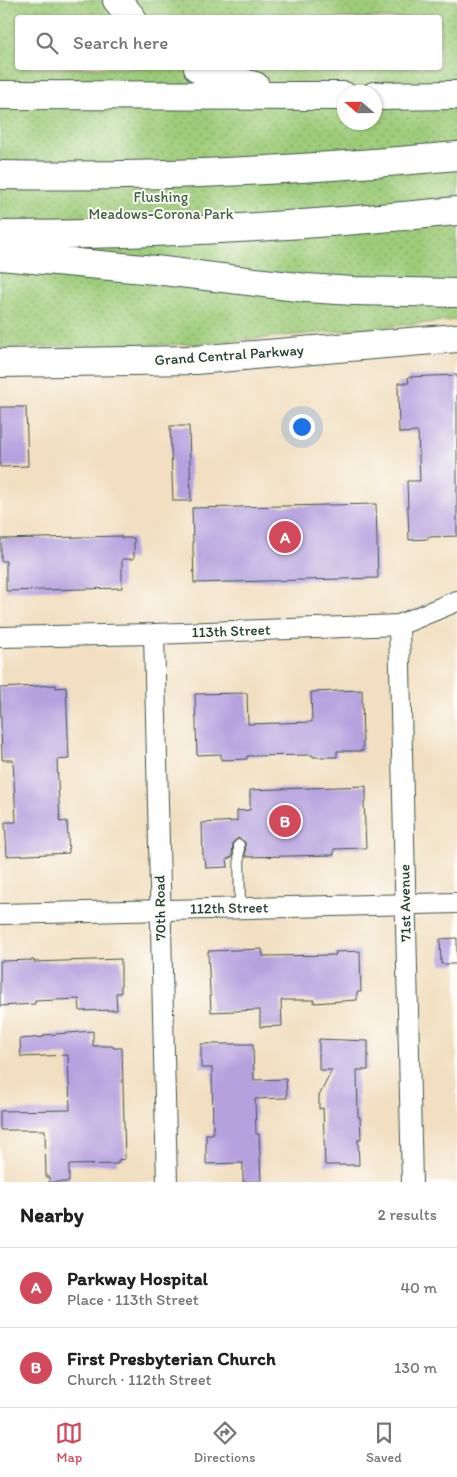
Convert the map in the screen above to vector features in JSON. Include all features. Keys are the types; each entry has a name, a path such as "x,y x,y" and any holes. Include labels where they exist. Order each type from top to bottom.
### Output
{"main road":[{"path":"117,0 130,15"},
{"path":"204,70 238,82 298,96"},
{"path":"0,95 337,96"},
{"path":"382,96 457,95"},
{"path":"0,175 240,172 315,168 457,156"},
{"path":"0,235 236,229 457,211"},
{"path":"0,256 155,270 306,288 353,291 457,292"},
{"name":"Grand Central Parkway","path":"0,363 195,360 457,338"}],"street":[{"name":"113th Street","path":"0,637 154,634 399,625 457,601"},
{"name":"71st Avenue","path":"399,625 412,1182"},
{"name":"70th Road","path":"154,634 167,1182"},
{"name":"112th Street","path":"0,914 457,903"}],"lane":[{"path":"240,845 240,908"}],"green space":[{"name":"Flushing Meadows-Corona Park","path":"0,0 457,0 457,320 198,344 0,348"}],"building":[{"path":"457,375 457,536 409,540 407,481 420,481 418,432 399,433 398,383 409,383 408,377"},
{"path":"0,407 26,407 28,466 0,467"},
{"path":"170,426 189,426 191,501 173,501"},
{"path":"376,504 378,578 194,583 192,508"},
{"path":"121,536 121,538 134,538 134,559 122,559 122,588 6,591 6,561 1,561 1,539"},
{"path":"56,685 56,688 66,687 69,759 57,760 60,822 67,821 69,853 7,856 5,822 16,822 13,760 2,760 0,688"},
{"path":"362,690 363,751 337,751 337,757 313,757 313,755 247,756 247,759 221,760 221,754 197,755 195,694 247,693 248,724 312,722 311,692"},
{"path":"366,786 366,802 364,802 366,848 334,849 334,855 246,857 245,842 238,838 233,842 232,857 227,859 228,867 206,868 205,859 203,859 202,823 237,821 237,811 250,810 250,790"},
{"path":"457,938 457,964 441,964 440,939"},
{"path":"262,949 263,956 336,955 335,952 360,951 361,992 357,992 357,1000 314,1003 314,1000 281,1000 282,1026 260,1027 260,1010 211,1012 208,951"},
{"path":"121,959 121,993 116,993 117,1010 80,1011 79,999 35,1001 35,1004 0,1006 0,961 34,960 34,962"},
{"path":"93,1031 93,1046 122,1048 125,1159 118,1160 118,1164 69,1165 69,1182 49,1182 49,1177 46,1177 45,1130 0,1130 0,1111 70,1110 68,1055 21,1057 20,1039"},
{"path":"319,1039 368,1041 368,1070 357,1070 358,1117 360,1117 361,1139 358,1139 359,1165 325,1165 323,1108 319,1109 319,1096 332,1070 319,1070"},
{"path":"201,1044 253,1044 254,1080 286,1079 287,1098 255,1099 256,1134 259,1134 261,1182 243,1182 243,1163 206,1164 206,1134 213,1134 212,1068 201,1068"}],"place":[{"name":"Parkway Hospital","path":"285,537"},
{"name":"First Presbyterian Church","path":"285,821"}]}
